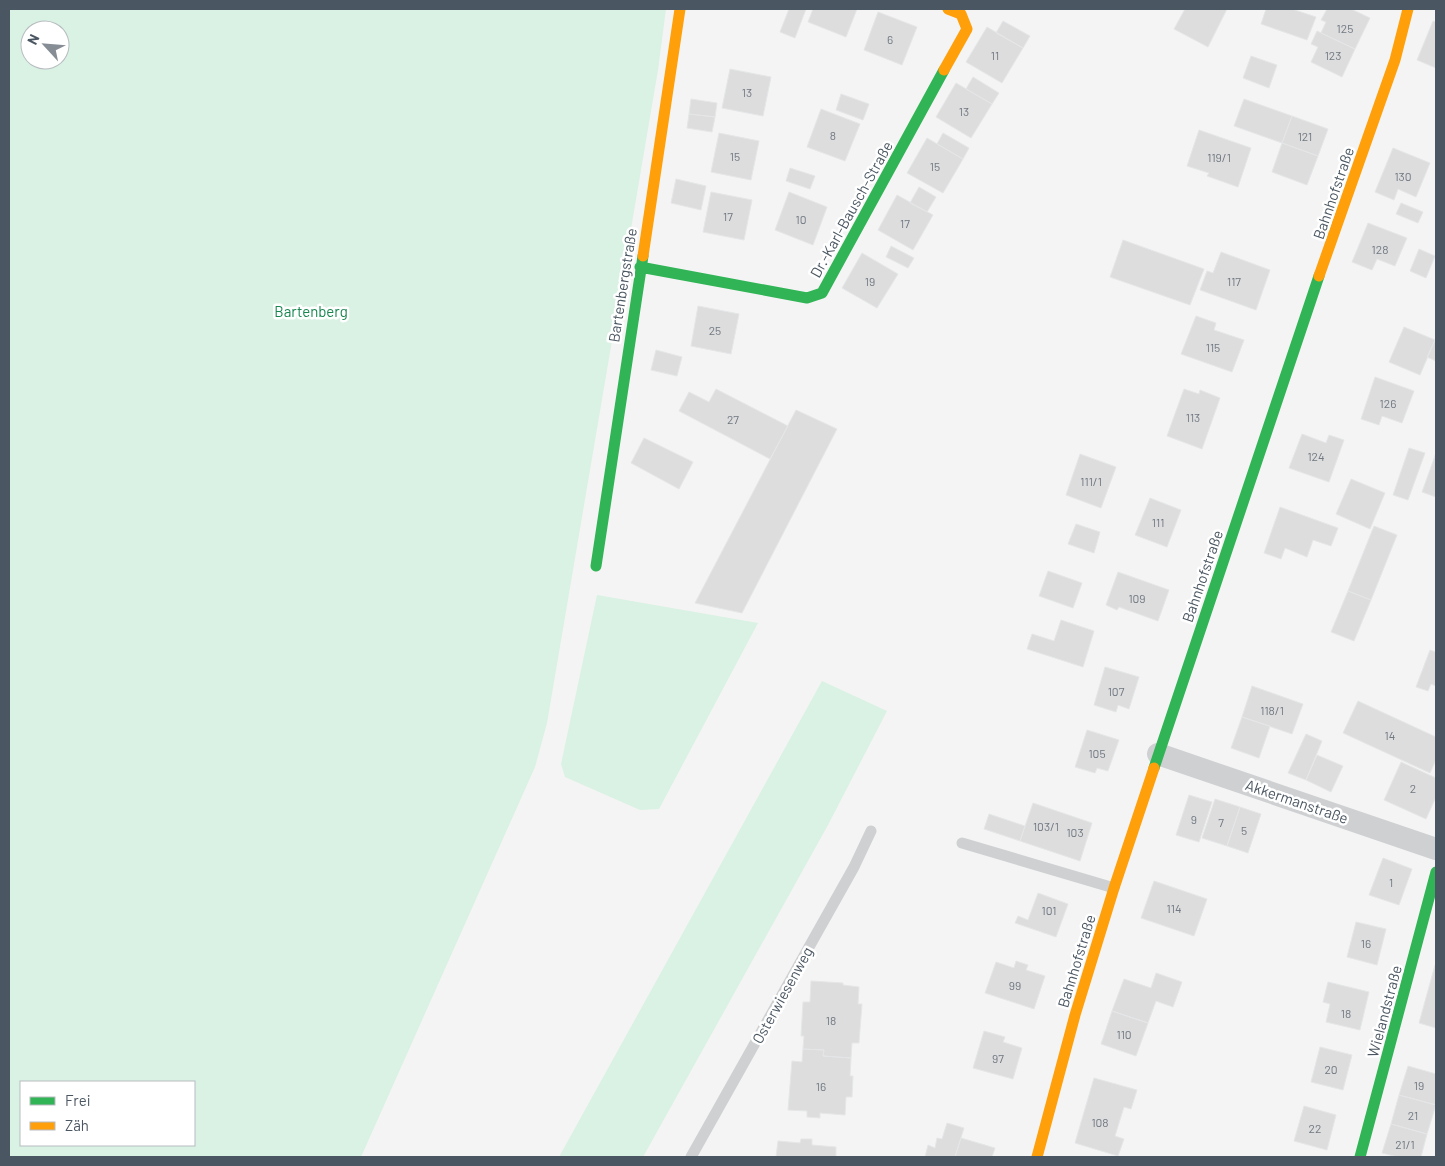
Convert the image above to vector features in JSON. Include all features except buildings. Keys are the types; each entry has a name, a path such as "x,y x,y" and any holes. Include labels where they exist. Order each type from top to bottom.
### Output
{"street":[{"name":"Bartenbergstraße","path":"596,566 680,9"},
{"name":"Dr.-Karl-Bausch-Straße","path":"640,267 807,298 822,293 967,29 961,14 948,9"},
{"name":"Bahnhofstraße","path":"1037,1157 1074,1014 1114,888 1314,290 1395,60 1408,9"},
{"name":"Akkermanstraße","path":"1158,754 1436,849"},
{"name":"Wielandstraße","path":"1360,1157 1436,872"}],"lane":[{"name":"Osterwiesenweg","path":"691,1157 854,867 871,832"},
{"path":"962,843 1114,888"}],"green space":[{"name":"Bartenberg","path":"9,9 666,9 658,70 547,723 535,767 361,1157 9,1157"},
{"path":"597,595 758,623 659,809 640,810 565,777 561,764"},
{"path":"822,681 887,711 828,825 643,1157 559,1157"}],"traffic: fast":[{"path":"640,267 807,298 822,293 944,70"},
{"path":"596,566 643,256"},
{"path":"1154,768 1319,276"},
{"path":"1360,1157 1436,872"}],"traffic: slow":[{"path":"643,256 680,9"},
{"path":"944,70 967,29 961,14 948,9"},
{"path":"1319,276 1395,60 1408,9"},
{"path":"1037,1157 1075,1015 1114,888 1154,768"}]}
